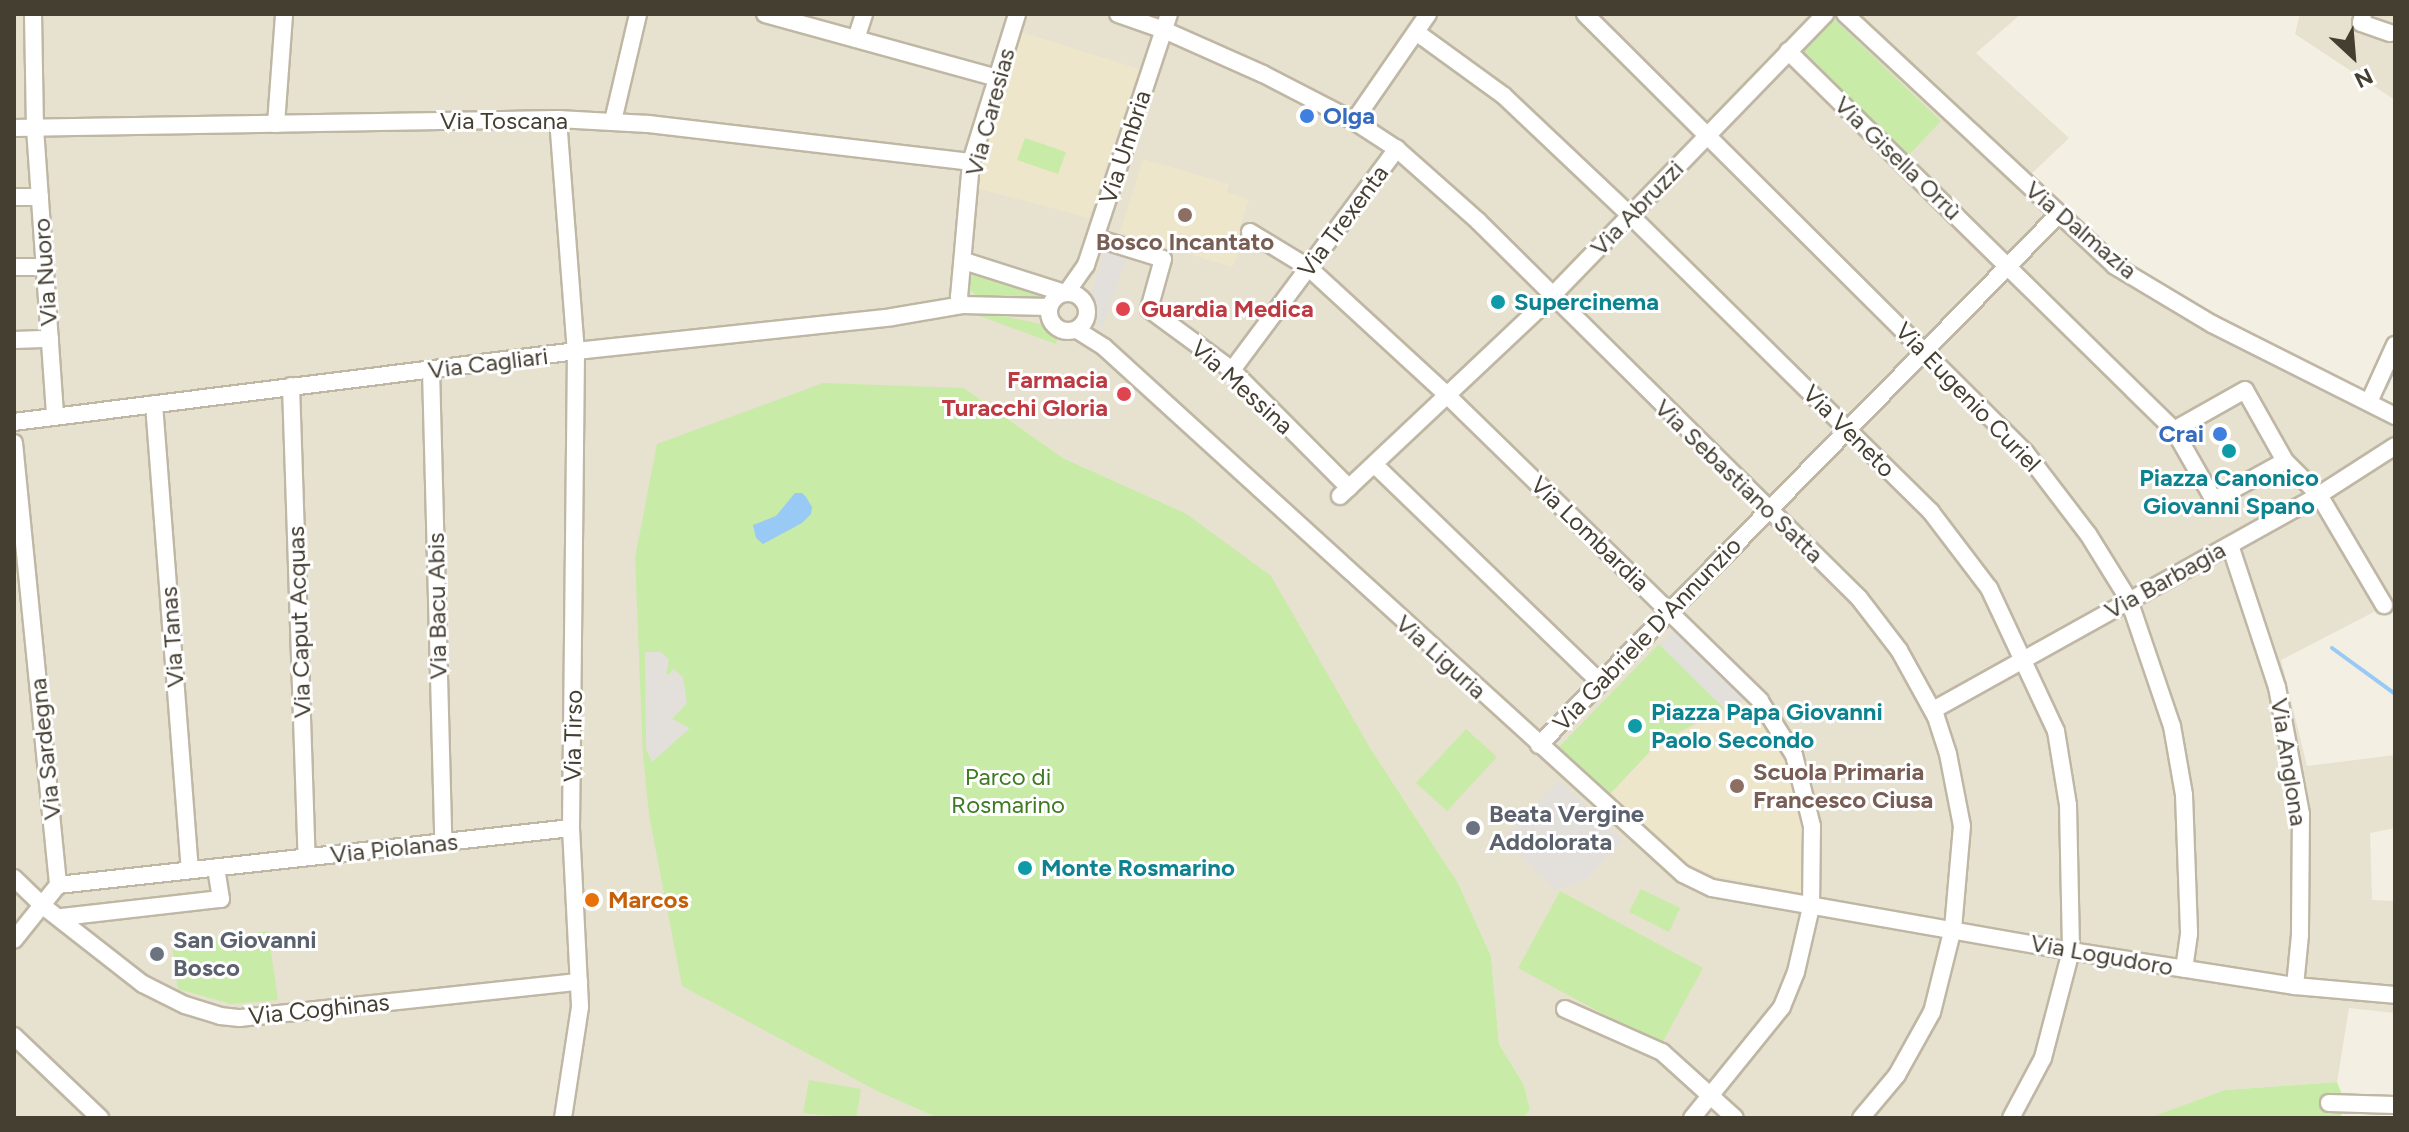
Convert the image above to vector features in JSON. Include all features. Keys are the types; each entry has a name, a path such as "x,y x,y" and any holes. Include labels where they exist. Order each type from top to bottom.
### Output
{"street":[{"name":"Via Nuoro","path":"33,14 35,128 55,416"},
{"path":"276,124 284,14"},
{"path":"613,121 638,14"},
{"path":"765,14 997,78"},
{"path":"856,39 864,14"},
{"name":"Via Caresias","path":"962,305 959,297 971,162 1017,14"},
{"name":"Via Sebastiano Satta","path":"1118,14 1166,22 1354,121 1397,149 1478,221 1551,297 1859,598 1899,650 1933,710 1948,754 1962,826 1953,928 1932,1012 1897,1075 1861,1118"},
{"path":"1354,121 1428,14"},
{"name":"Via Eugenio Curiel","path":"1585,14 2026,453 2088,534 2129,600 2172,726 2184,795 2189,934 2184,969"},
{"name":"Via Abruzzi","path":"1344,492 1376,466 1551,297 1825,14"},
{"name":"Via Dalmazia","path":"1845,14 2059,214 2127,273 2212,324 2395,416"},
{"path":"2363,14 2361,23 2390,33"},
{"name":"Via Umbria","path":"1066,293 1086,265 1096,238 1166,22"},
{"name":"Via Veneto","path":"1416,32 1504,96 1630,215 1931,512 1989,588 2025,659 2056,731 2068,805 2071,951 2043,1058 2011,1118"},
{"name":"Via Gisella Orrù","path":"1788,51 2174,430"},
{"name":"Via Toscana","path":"35,128 558,119 613,121 971,162"},
{"name":"Via Tirso","path":"558,119 576,351 571,828 580,1007 563,1118"},
{"path":"14,128 35,128"},
{"name":"Via Trexenta","path":"1232,370 1397,149"},
{"path":"14,197 40,197"},
{"name":"Via Gabriele D'Annunzio","path":"1539,745 2059,214"},
{"name":"Via Lombardia","path":"1250,232 1309,268 1448,396 1760,701 1794,755 1812,826 1811,907 1796,972 1782,1007 1692,1118"},
{"name":"Via Messina","path":"1096,238 1163,259 1149,309 1232,370 1344,492"},
{"path":"964,261 1080,296 1083,318 1063,331 1050,315 1057,296 1066,293"},
{"name":"Via Umbria","path":"1083,318 1086,265"},
{"path":"14,267 44,267"},
{"name":"Via Cagliari","path":"14,422 576,351 892,317 962,305 1011,308 1050,315"},
{"name":"Via Liguria","path":"1083,318 1104,347 1683,874 1712,888 1811,907"},
{"path":"14,340 50,339"},
{"path":"2369,402 2395,345"},
{"name":"Via Bacu Abis","path":"431,370 443,842"},
{"name":"Via Caput Acquas","path":"291,386 307,857"},
{"path":"2285,461 2214,500 2174,430 2245,390 2285,461 2319,495 2384,605"},
{"name":"Via Tanas","path":"154,404 190,870"},
{"name":"Via Sardegna","path":"14,443 58,885"},
{"name":"Via Barbagia","path":"1933,710 2319,495 2395,446"},
{"path":"1376,466 1600,682"},
{"name":"Via Anglona","path":"2230,545 2277,687 2301,814 2300,935 2295,986"},
{"name":"Via Piolanas","path":"58,885 571,828"},
{"path":"62,917 221,899 216,867"},
{"name":"Via Coghinas","path":"14,878 43,906 62,917 143,984 185,1005 220,1016 240,1018 579,982"},
{"path":"14,940 58,885"},
{"name":"Via Logudoro","path":"1811,907 2295,986 2395,995"},
{"path":"1565,1009 1662,1052 1735,1118"},
{"path":"14,1036 100,1118"},
{"path":"2329,1103 2395,1105"}],"shaded area":[{"path":"14,14 2021,14 1976,53 2069,138 2028,177 2121,261 2215,318 2395,412 2395,601 2281,660 2307,766 2395,755 2395,828 2370,833 2372,900 2395,901 2395,1013 2349,1008 2337,1082 2225,1090 2148,1118 1523,1118 1530,1110 1524,1085 1499,1044 1491,956 1458,883 1369,746 1185,513 1063,458 964,388 635,558 649,815 879,1092 938,1118 14,1118"},
{"path":"2300,14 2395,14 2395,100 2295,34"},
{"path":"1018,31 1139,69 1089,218 976,188 978,162"},
{"name":"Bosco Incantato","path":"1143,159 1229,184 1227,192 1249,200 1239,230 1247,236 1232,267 1120,233"},
{"path":"1104,250 1127,256 1102,330 1094,315 1091,297"},
{"path":"1678,627 1750,698 1724,708 1659,644"},
{"path":"645,652 661,652 669,660 666,673 669,675 673,669 683,677 687,703 672,719 690,728 652,762 646,749"},
{"name":"Scuola Primaria Francesco Ciusa","path":"1750,698 1788,760 1799,801 1806,848 1803,893 1715,876 1685,862 1608,796 1657,744"},
{"path":"1559,780 1623,840 1587,879 1555,890 1503,839"}],"green space":[{"path":"1834,19 1941,121 1906,158 1799,56"},
{"path":"1025,138 1066,152 1058,174 1017,160"},
{"path":"969,263 1049,294 1032,300 976,296 969,289"},
{"path":"977,315 1003,316 1045,325 1058,335 1056,344"},
{"name":"Parco di Rosmarino","path":"823,383 964,388 1063,458 1185,513 1271,576 1369,746 1458,883 1491,956 1499,1044 1524,1085 1530,1110 1523,1118 938,1118 879,1092 682,986 649,815 643,755 635,558 657,444"},
{"name":"Piazza Papa Giovanni Paolo Secondo","path":"1659,644 1724,708 1657,744 1608,796 1559,747"},
{"path":"1466,729 1497,757 1447,811 1416,783"},
{"path":"1641,889 1680,908 1669,932 1629,912"},
{"path":"1560,891 1703,968 1661,1045 1518,968"},
{"path":"268,931 278,1000 231,1004 178,989 172,944"},
{"path":"809,1080 861,1089 856,1118 803,1113"},
{"path":"2337,1082 2343,1097 2341,1118 2148,1118 2225,1090"}],"water":[{"path":"795,493 806,497 812,507 811,514 802,523 763,544 756,538 753,525 776,516"}],"waterway":[{"path":"2385,388 2395,367"},
{"path":"2332,648 2395,694"}],"place":[{"name":"Olga","path":"1307,116"},
{"name":"Bosco Incantato","path":"1185,215"},
{"name":"Supercinema","path":"1498,302"},
{"name":"Guardia Medica","path":"1123,309"},
{"name":"Farmacia Turacchi Gloria","path":"1124,394"},
{"name":"Crai","path":"2220,434"},
{"name":"Piazza Canonico Giovanni Spano","path":"2229,451"},
{"name":"Piazza Papa Giovanni Paolo Secondo","path":"1635,726"},
{"name":"Scuola Primaria Francesco Ciusa","path":"1737,786"},
{"name":"Beata Vergine Addolorata","path":"1473,828"},
{"name":"Monte Rosmarino","path":"1025,868"},
{"name":"Marcos","path":"592,900"},
{"name":"San Giovanni Bosco","path":"157,954"}]}
